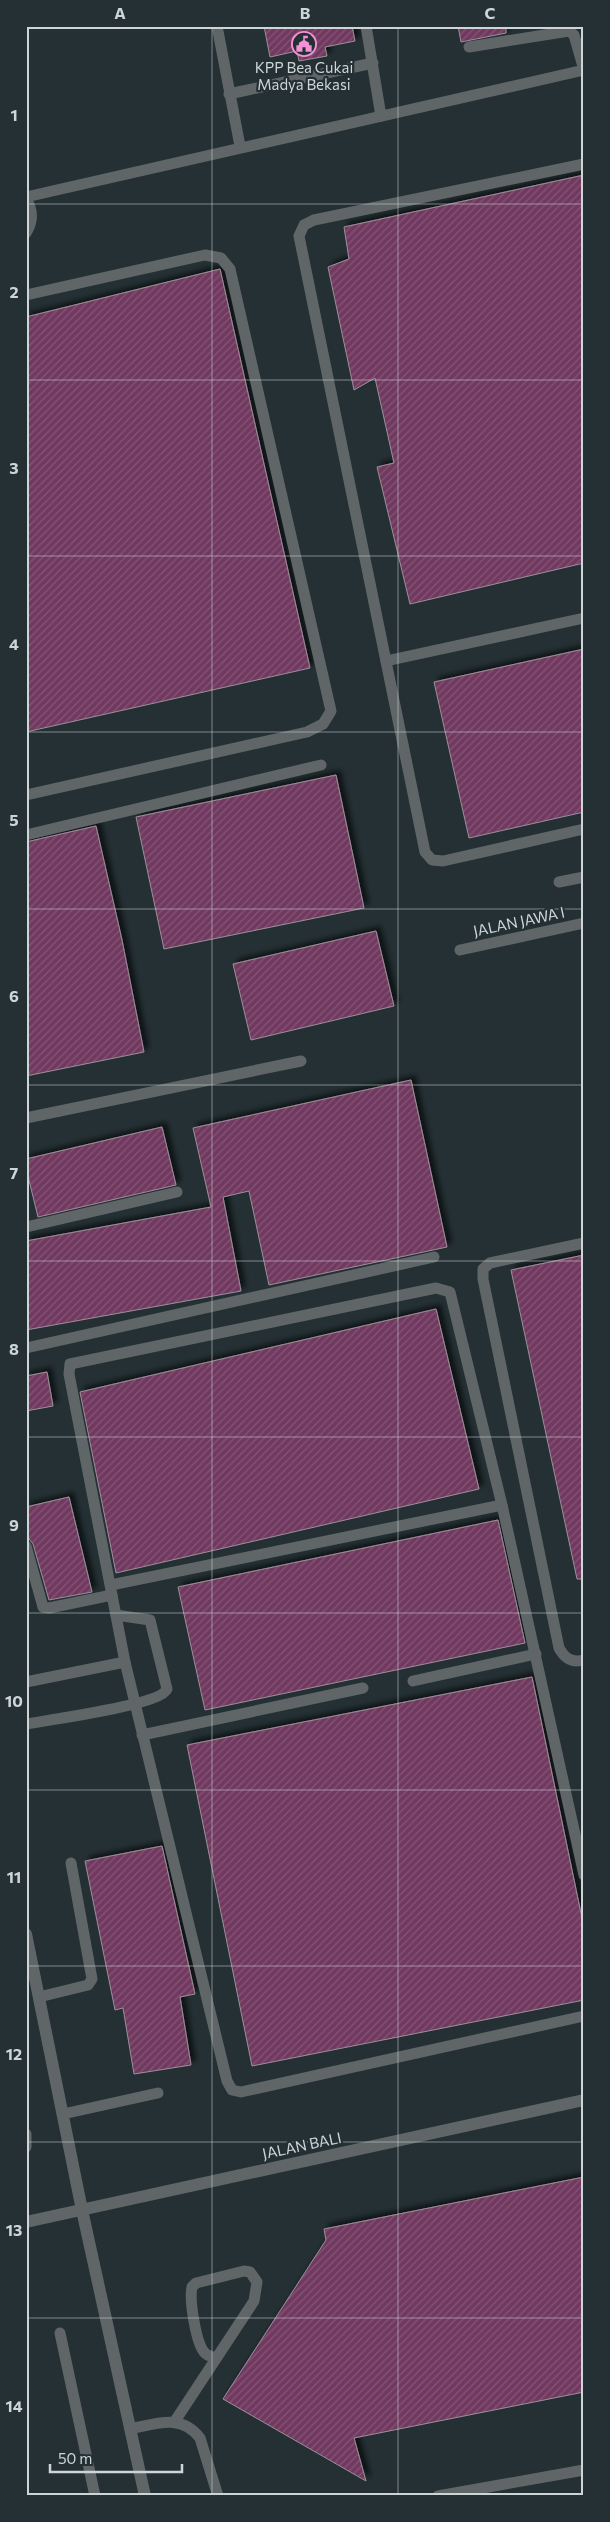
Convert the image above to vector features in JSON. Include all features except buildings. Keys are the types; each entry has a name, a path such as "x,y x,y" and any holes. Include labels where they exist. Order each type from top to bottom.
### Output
{"street":[{"path":"26,1934 82,2210 144,2496"},
{"name":"JALAN BALI","path":"26,2222 584,2100"}],"lane":[{"path":"217,26 240,146"},
{"path":"366,26 374,63 381,116"},
{"path":"26,233 31,223 32,214 26,198 240,146 584,70 574,36 569,31 469,47"},
{"path":"229,94 374,63"},
{"path":"584,164 314,220 304,225 299,236 425,852 432,860 443,862 584,829"},
{"path":"26,295 205,255 221,258 230,269 331,711 324,724 307,732 26,795"},
{"path":"386,661 584,618"},
{"path":"26,836 322,765"},
{"path":"559,882 584,877"},
{"name":"JALAN JAWA I","path":"460,950 584,923"},
{"path":"26,1118 301,1061"},
{"path":"26,1227 177,1192"},
{"path":"584,1243 490,1263 483,1269 483,1278 559,1648 569,1660 576,1662 584,1660"},
{"path":"26,1348 434,1257"},
{"path":"584,1875 536,1654 453,1296 445,1289 436,1288 70,1364 69,1374 125,1662 227,2081 232,2090 241,2092 584,2016"},
{"path":"26,1546 43,1607 49,1608 111,1590 502,1505"},
{"path":"26,1724 135,1704 162,1696 167,1689 150,1620 116,1616"},
{"path":"413,1681 536,1654"},
{"path":"26,1682 125,1662"},
{"path":"142,1735 363,1688"},
{"path":"39,1997 88,1985 92,1979 71,1863"},
{"path":"63,2114 158,2093"},
{"path":"26,2134 26,2147"},
{"path":"175,2421 254,2301 257,2282 250,2272 244,2271 196,2283 192,2287 193,2312 201,2347 208,2355 215,2358"},
{"path":"60,2333 95,2496"},
{"path":"130,2429 175,2421 195,2432 200,2438 218,2496"},
{"path":"438,2496 584,2470"}],"place":[{"name":"KPP Bea Cukai Madya Bekasi","path":"304,44"}]}
